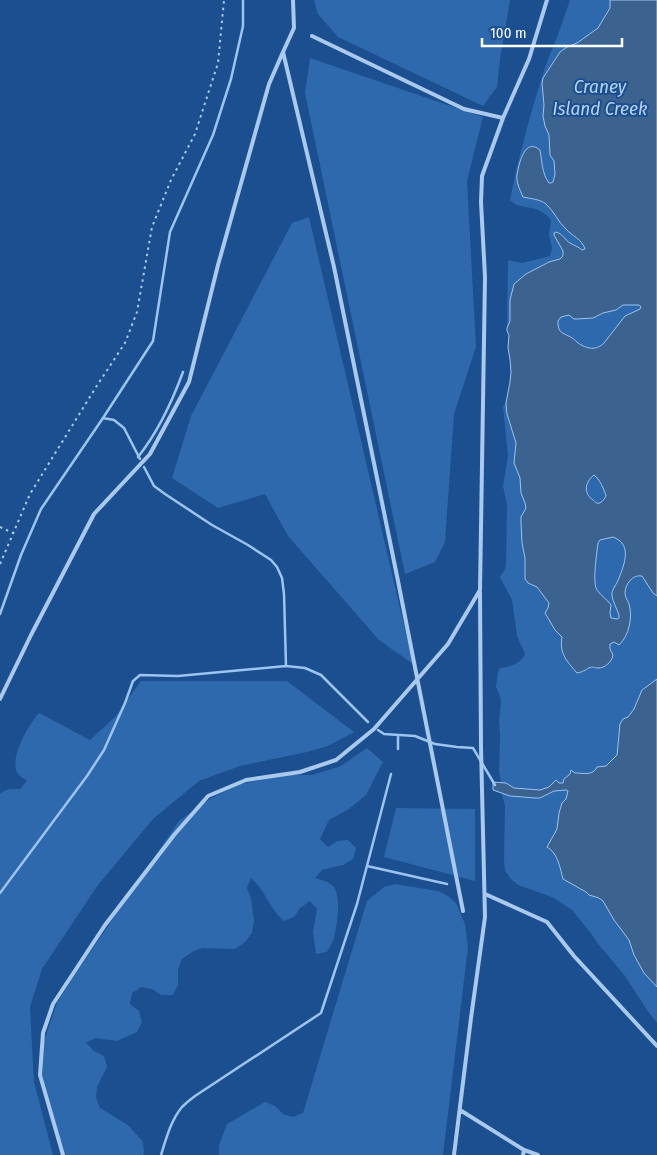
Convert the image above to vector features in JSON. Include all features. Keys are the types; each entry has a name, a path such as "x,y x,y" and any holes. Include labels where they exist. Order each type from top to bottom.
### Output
{"lane":[{"path":"0,699 94,514 150,454 189,382 218,265 269,84 294,28 294,0"},
{"path":"454,1155 470,1018 485,917 480,590 485,277 480,202 482,176 503,118 529,59 547,0"},
{"path":"312,36 464,109 503,118"},
{"path":"283,52 334,267 463,911"},
{"path":"63,1155 40,1075 44,1033 53,1004 105,925 174,835 208,796 246,780 300,772 336,760 374,729 448,644 480,590"},
{"path":"485,894 546,922 574,956 657,1046"},
{"path":"460,1110 524,1150 538,1155"},
{"path":"523,1155 524,1150"}],"path":[{"path":"0,564 30,494 125,343 137,312 152,227 171,180 194,134 218,63 224,0"},
{"path":"0,527 14,533"}],"shaded area":[{"path":"314,0 510,0 497,87 483,106 338,37 318,14"},
{"path":"570,0 657,0 657,1023 625,976 572,910 552,897 518,885 510,878 505,870 504,860 505,805 501,792 493,790 493,782 501,782 499,772 499,721 501,701 496,687 498,672 500,668 518,663 525,654 517,636 512,600 500,577 506,564 507,505 503,486 508,456 503,407 508,397 511,377 508,348 509,336 507,331 508,260 522,263 550,256 552,248 549,235 551,220 540,211 523,207 510,200 531,113 545,67"},
{"path":"310,58 483,117 467,181 476,347 454,414 445,542 435,562 405,574 305,93"},
{"path":"309,217 413,664 379,640 288,536 265,494 218,508 172,478 191,416 292,223"},
{"path":"141,681 287,681 354,732 328,746 240,766 199,781 153,819 98,885 42,969 30,1007 34,1082 53,1155 0,1155 0,793 9,789 20,789 27,781 18,774 16,760 25,733 39,713 90,740 115,717"},
{"path":"367,748 383,762 366,795 349,809 329,820 320,839 328,847 337,841 348,840 356,848 353,859 343,865 322,870 315,878 331,884 336,890 338,912 336,929 333,941 327,952 316,954 313,932 317,909 310,901 300,908 294,917 284,921 274,911 260,888 251,878 247,888 251,898 254,921 252,933 245,942 235,949 202,948 192,952 182,959 178,969 178,985 173,995 161,995 152,989 141,987 132,993 130,1004 139,1011 142,1022 137,1032 117,1041 95,1038 86,1043 94,1051 104,1056 107,1067 97,1087 96,1098 100,1108 128,1125 143,1142 143,1155 64,1155 42,1073 44,1041 57,1003 179,821 210,799 238,785 281,775 312,775 341,766"},
{"path":"396,808 475,809 475,881 384,857"},
{"path":"395,884 438,891 448,896 456,903 465,924 468,947 443,1155 219,1155 219,1145 227,1124 265,1102 275,1106 283,1114 293,1117 303,1113 367,901 384,887"}],"water":[{"name":"Craney Island Creek","path":"610,0 657,0 657,596 642,576 630,580 626,586 625,593 631,615 625,637 619,645 614,642 610,644 613,655 608,664 601,668 590,667 577,673 563,653 562,637 555,630 545,613 549,603 537,587 528,583 525,579 521,517 526,508 521,493 520,478 514,463 516,443 507,414 506,403 511,372 507,328 510,321 510,300 514,284 526,274 563,256 563,251 554,233 560,234 568,242 582,250 585,249 582,243 563,226 544,202 523,197 517,175 524,153 530,147 535,147 540,150 545,176 549,183 553,182 555,174 554,161 550,155 549,135 543,116 543,78 560,52 598,28 610,8","holes":["623,305 639,305 641,307 625,316 601,346 588,348 561,332 559,328 558,321 561,317 569,315 574,319 593,318 616,310","594,475 602,485 606,497 600,503 595,502 588,494 586,488","613,537 619,540 625,549 625,560 612,594 619,615 617,619 611,618 611,605 597,590 596,586 596,560 600,540"]},
{"path":"657,679 657,987 644,973 634,955 629,940 603,901 563,879 554,853 547,847 557,829 559,813 568,791 554,791 540,798 510,796 493,790 493,782 506,783 514,788 540,790 549,787 556,780 559,783 563,783 571,770 575,773 588,773 593,772 597,767 606,766 617,755 620,724 634,709 642,690"}],"waterway":[{"path":"0,614 21,555 41,509 153,341 170,232 213,135 231,79 243,26 243,0"},
{"path":"138,457 164,416 183,372"},
{"path":"103,418 114,420 124,428 140,459"},
{"path":"144,467 154,486 212,525 271,560 277,567 282,578 284,594 286,666"},
{"path":"0,893 87,776 104,750 133,681 140,675 178,676 286,666 305,668 321,675 368,722"},
{"path":"378,730 384,734 415,736 435,744 473,748 495,785"},
{"path":"398,735 398,749"},
{"path":"161,1155 172,1124 178,1112 185,1104 321,1013 357,904 391,774"},
{"path":"367,866 447,884"}]}
